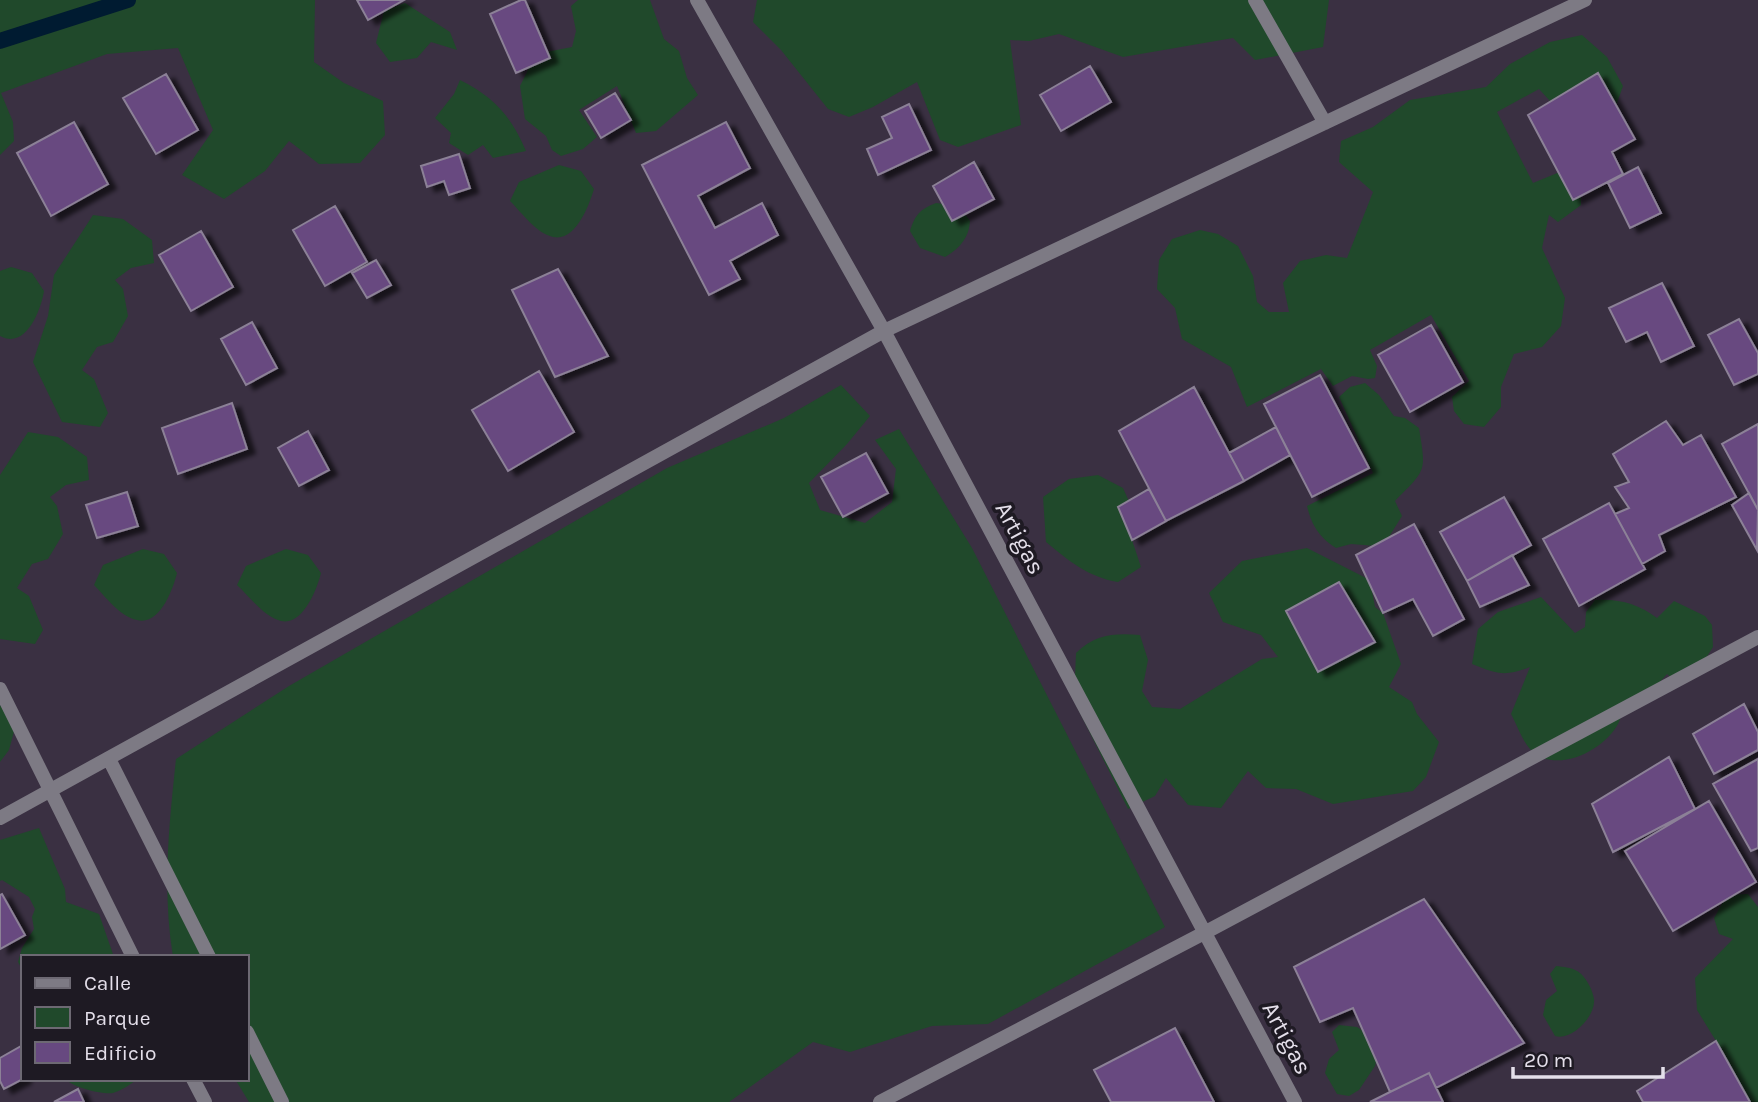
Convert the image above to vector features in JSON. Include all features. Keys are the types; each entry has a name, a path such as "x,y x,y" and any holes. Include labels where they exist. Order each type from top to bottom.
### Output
{"street":[{"name":"Artigas","path":"697,0 884,331 1295,1102"},
{"path":"1255,0 1325,123"},
{"path":"0,818 884,331 1585,0"},
{"path":"880,1102 1206,932 1758,637"},
{"path":"0,689 131,955"},
{"path":"109,759 208,955"},
{"path":"248,1034 282,1102"},
{"path":"194,1081 205,1102"}],"green space":[{"path":"0,0 315,0 314,62 344,83 383,101 385,135 360,163 319,164 289,141 265,171 224,199 182,175 213,130 178,48 107,54 1,93 13,122 14,141 0,155"},
{"path":"578,0 650,0 664,39 679,51 687,78 698,95 656,131 636,133 617,86 579,110 597,137 583,149 561,156 552,150 546,136 525,119 520,86 536,54 572,47 576,31 571,6"},
{"path":"757,0 1329,0 1323,47 1255,60 1233,38 1123,57 1059,34 1029,41 1010,40 1021,125 958,147 940,140 917,82 849,117 828,109 781,50 753,22"},
{"path":"405,3 450,32 457,50 431,42 417,58 390,62 376,43 384,11"},
{"path":"1582,35 1607,57 1623,86 1613,114 1561,113 1539,89 1497,112 1533,183 1567,169 1581,185 1581,205 1558,222 1549,215 1542,248 1565,298 1561,326 1542,347 1514,354 1501,387 1501,407 1484,427 1464,424 1454,411 1452,397 1469,381 1431,315 1370,350 1377,366 1375,378 1352,376 1333,386 1321,369 1247,407 1231,367 1182,339 1175,308 1157,289 1159,260 1172,239 1200,230 1218,234 1238,246 1253,276 1257,302 1269,312 1289,312 1283,283 1300,261 1326,255 1347,258 1373,192 1339,162 1341,141 1373,127 1410,100 1486,87 1510,64 1550,42"},
{"path":"460,80 483,93 500,109 526,151 493,158 483,145 468,155 449,143 451,133 435,118 454,94"},
{"path":"559,165 581,171 594,189 585,213 575,228 561,237 553,237 535,227 510,201 519,182"},
{"path":"936,203 959,206 970,221 963,242 945,257 920,248 910,231 919,213"},
{"path":"93,215 123,219 152,240 154,263 131,268 115,280 123,289 128,316 113,342 97,347 82,370 94,379 108,413 100,427 62,422 33,362 48,316 54,275"},
{"path":"11,267 32,273 44,291 40,308 31,326 17,338 9,339 0,336 0,271"},
{"path":"1365,383 1379,395 1394,416 1405,418 1419,428 1423,453 1422,469 1395,501 1402,516 1387,540 1376,546 1351,544 1336,548 1317,530 1307,506 1373,473 1339,397 1350,387"},
{"path":"841,385 870,416 809,483 820,510 865,523 892,502 896,469 875,440 899,429 972,548 1165,927 988,1024 932,1026 850,1052 813,1042 729,1102 249,1102 236,1081 248,1081 248,955 173,955 167,882 176,759 289,686 667,468 784,418"},
{"path":"28,432 58,437 87,457 89,480 66,485 50,497 57,506 63,534 48,559 32,564 17,588 29,596 43,630 35,644 0,639 0,475"},
{"path":"1098,475 1123,488 1136,517 1132,540 1141,567 1118,582 1088,572 1046,542 1043,497 1069,479"},
{"path":"1307,548 1370,580 1375,607 1383,613 1401,664 1389,687 1412,702 1417,714 1439,742 1426,777 1413,791 1333,804 1296,789 1266,788 1248,771 1221,808 1188,805 1166,778 1155,796 1128,809 1074,701 1076,653 1098,638 1122,634 1140,635 1148,660 1142,691 1152,707 1180,709 1262,659 1278,657 1261,635 1223,622 1209,593 1242,561"},
{"path":"143,549 164,554 177,573 159,612 145,620 137,620 113,606 94,585 103,565"},
{"path":"286,549 308,555 321,573 308,605 296,618 281,621 263,611 237,585 246,566"},
{"path":"1541,597 1575,633 1585,627 1586,612 1595,600 1628,603 1657,618 1674,601 1705,616 1712,625 1713,647 1704,661 1673,679 1667,674 1651,692 1623,706 1620,720 1612,732 1592,750 1566,760 1540,757 1527,745 1511,714 1530,667 1501,673 1472,664 1478,629 1498,612"},
{"path":"0,705 16,724 9,750 0,762"},
{"path":"39,828 65,889 66,902 99,914 113,955 21,955 21,967 18,962 22,948 34,929 32,917 35,909 29,897 0,881 0,840"},
{"path":"1748,894 1758,907 1758,1102 1729,1102 1716,1041 1697,1010 1695,978 1733,939 1719,934 1714,918 1727,895"},
{"path":"1556,966 1580,973 1588,983 1594,999 1591,1013 1582,1026 1562,1037 1555,1036 1543,1015 1546,1000 1557,991 1550,974"},
{"path":"1339,1025 1357,1027 1366,1033 1377,1057 1375,1066 1359,1090 1349,1096 1337,1094 1325,1073 1329,1059 1339,1050 1332,1032"},
{"path":"134,1081 113,1093 95,1092 69,1082"}],"building":[{"path":"357,0 404,0 368,20"},
{"path":"525,0 550,58 516,73 490,14"},
{"path":"1090,66 1111,102 1061,131 1040,95"},
{"path":"1598,73 1635,139 1612,152 1623,174 1573,200 1528,115"},
{"path":"166,74 198,130 156,154 123,98"},
{"path":"615,93 631,120 601,138 585,111"},
{"path":"909,104 931,150 878,175 867,149 892,138 882,117"},
{"path":"74,122 108,184 51,216 17,153"},
{"path":"726,122 750,168 698,196 715,228 762,203 778,235 730,261 740,279 709,295 642,165"},
{"path":"459,154 470,188 449,195 444,181 427,187 421,166"},
{"path":"974,162 994,199 952,221 933,186"},
{"path":"1638,167 1661,213 1630,228 1608,183"},
{"path":"335,206 367,262 325,286 293,230"},
{"path":"201,231 233,287 191,311 159,255"},
{"path":"376,260 391,285 367,298 352,273"},
{"path":"558,269 608,356 555,377 512,290"},
{"path":"1662,283 1694,346 1661,362 1647,332 1626,342 1609,308"},
{"path":"1739,319 1758,353 1758,374 1734,385 1708,335"},
{"path":"252,322 277,368 246,385 221,339"},
{"path":"1431,325 1463,382 1410,412 1378,355"},
{"path":"539,371 574,432 508,471 472,410"},
{"path":"1320,375 1369,468 1312,497 1264,404"},
{"path":"1194,387 1244,481 1166,521 1119,431"},
{"path":"232,403 247,449 178,474 162,428"},
{"path":"1666,421 1683,445 1701,435 1736,497 1659,535 1665,551 1642,564 1615,514 1629,508 1615,487 1629,482 1613,454"},
{"path":"1758,424 1758,510 1722,444"},
{"path":"1276,427 1290,455 1244,481 1229,453"},
{"path":"308,431 329,470 299,486 278,448"},
{"path":"866,453 888,493 843,517 821,477"},
{"path":"1149,489 1166,521 1132,540 1118,507"},
{"path":"127,492 138,526 97,538 86,505"},
{"path":"1749,493 1758,510 1757,550 1732,505"},
{"path":"1504,497 1531,545 1467,581 1440,532"},
{"path":"1609,503 1645,569 1579,606 1543,539"},
{"path":"1414,524 1464,619 1433,636 1413,599 1383,613 1356,555"},
{"path":"1512,555 1529,585 1480,607 1467,581"},
{"path":"1339,582 1375,642 1318,672 1286,611"},
{"path":"1744,704 1758,732 1758,750 1714,774 1693,734"},
{"path":"1669,757 1695,809 1613,852 1592,804"},
{"path":"1758,759 1758,848 1751,851 1713,784"},
{"path":"1709,801 1756,882 1673,931 1625,851"},
{"path":"2,894 25,935 0,949 0,895"},
{"path":"1424,899 1524,1043 1436,1088 1429,1073 1390,1092 1353,1008 1320,1022 1294,967"},
{"path":"1175,1028 1214,1102 1111,1102 1094,1070"},
{"path":"1716,1041 1750,1102 1643,1102 1637,1091"},
{"path":"21,1046 21,1080 4,1089 0,1081 0,1058"},
{"path":"1429,1073 1443,1102 1370,1102 1390,1092"},
{"path":"78,1089 84,1102 54,1102"}],"waterway":[{"path":"0,41 128,0"}]}
